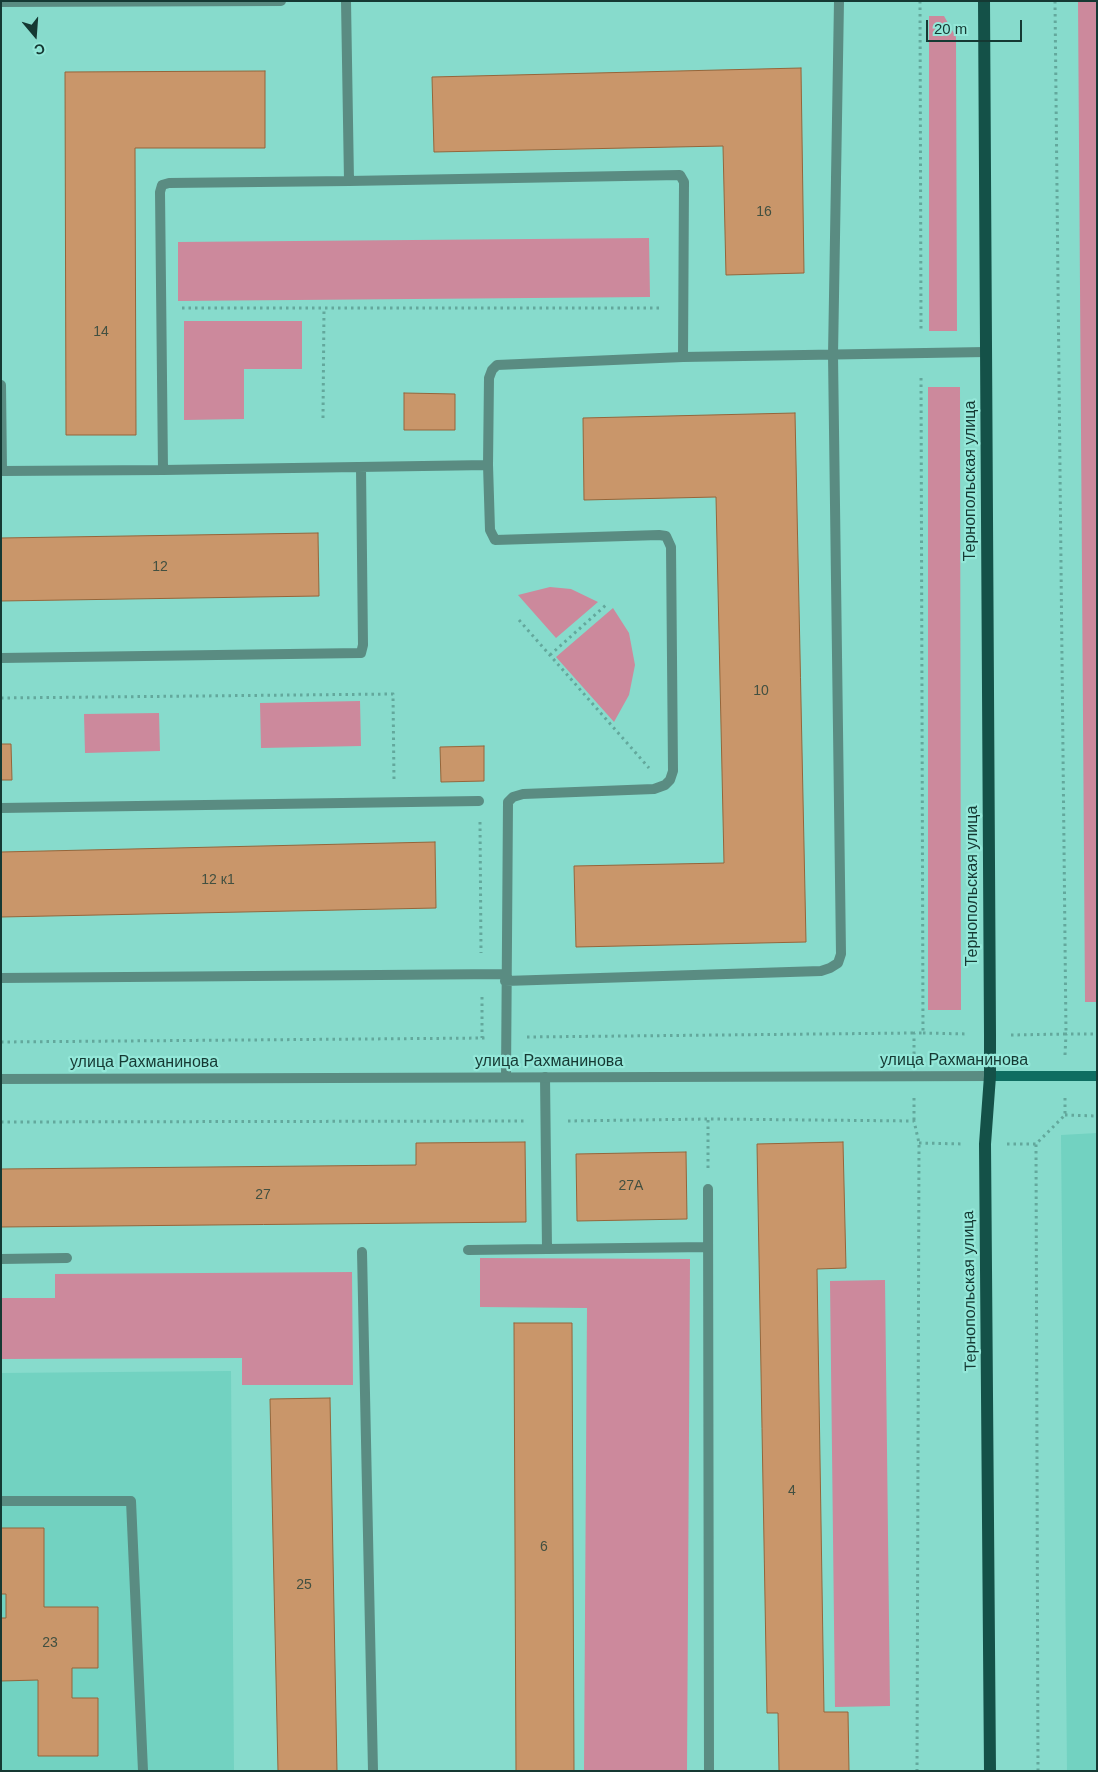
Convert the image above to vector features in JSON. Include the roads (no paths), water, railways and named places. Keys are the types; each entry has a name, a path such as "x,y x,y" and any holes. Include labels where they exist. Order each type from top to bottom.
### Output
{"main road":[{"name":"Тернопольская улица","path":"984,1 990,1035 990,1076 985,1144 990,1771"},
{"name":"улица Рахманинова","path":"990,1076 1097,1076"}],"street":[{"path":"1,2 281,1"},
{"path":"346,1 349,181"},
{"path":"1,978 482,975 505,977 821,971 830,968 838,962 841,954 833,355 839,1"},
{"path":"163,470 160,192 165,183 680,175 684,182 683,357"},
{"path":"506,1077 505,977 508,802 513,797 523,794 654,789 665,786 670,780 672,771 670,540 666,536 659,535 495,540 490,530 488,465 489,378 492,370 497,366 683,357 986,352"},
{"path":"1,385 2,471 488,465"},
{"path":"1,658 361,653 363,650 361,468"},
{"path":"1,808 479,801"},
{"name":"улица Рахманинова","path":"1,1079 990,1076"},
{"path":"545,1077 547,1249"},
{"path":"708,1189 710,1771"},
{"path":"468,1250 708,1247"},
{"path":"362,1252 374,1771"},
{"path":"1,1258 66,1258"},
{"path":"1,1500 130,1501 143,1771"}]}
